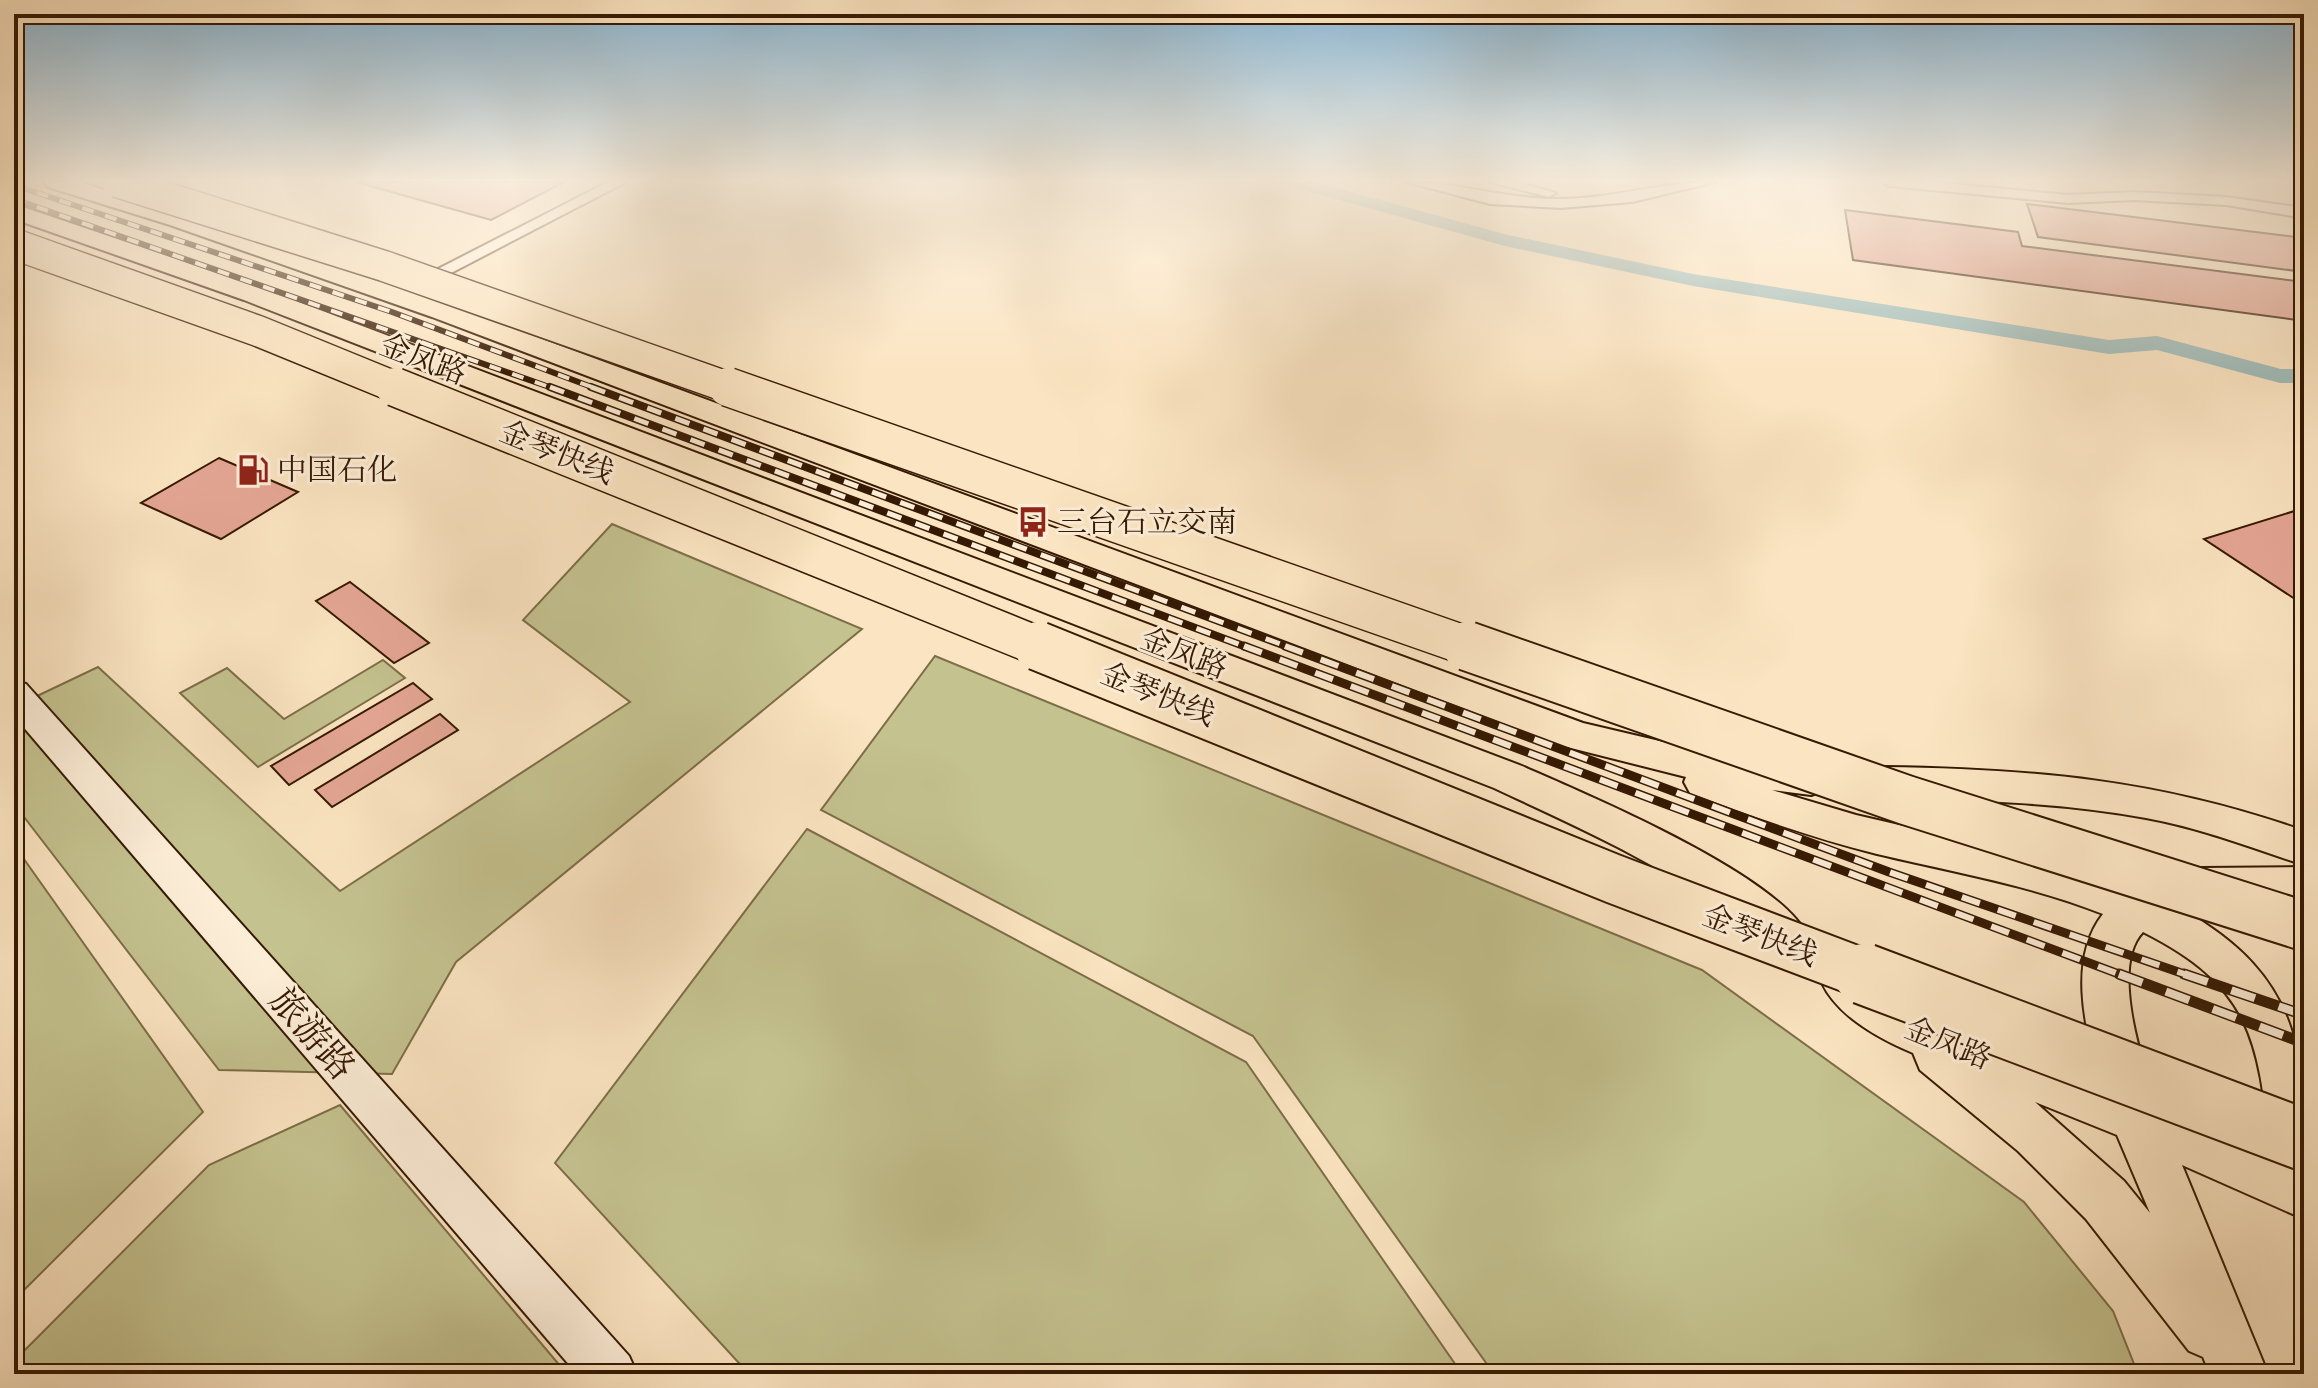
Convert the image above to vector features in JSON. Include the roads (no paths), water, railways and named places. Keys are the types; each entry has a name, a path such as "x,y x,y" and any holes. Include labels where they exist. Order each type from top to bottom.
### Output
{"highway":[{"name":"金琴快线","path":"22,247 258,331 1614,879 2304,1140"},
{"path":"323,247 1891,795 2304,926"}],"main road":[{"name":"金凤路","path":"117,247 253,294 1508,777 1634,834 1729,891 1897,1024 2135,1118 2302,1199"},
{"name":"金凤路","path":"256,247 395,295 1577,736 1702,766 1751,773 1871,783 2037,787 2118,794 2201,812 2304,848"},
{"path":"1577,736 1780,810 1876,836 2019,866 2075,883 2138,908 2198,939 2222,956 2243,978 2261,1005 2285,1065 2302,1199"},
{"path":"2238,1371 2135,1118 2105,985 2104,955 2114,932 2138,908 2160,896 2215,886 2304,885"},
{"path":"1897,1024 1985,1090 2105,1200 2162,1268 2238,1371"}],"street":[{"path":"395,295 491,247"},
{"name":"旅游路","path":"14,693 611,1374"}],"waterway":[{"path":"1537,247 1693,280 2109,347 2157,343 2280,376 2304,376"}],"railway":[{"path":"150,247 555,389"},
{"path":"198,247 392,312 597,389"},
{"path":"550,387 1249,648"},
{"path":"591,387 1291,648"},
{"path":"1244,646 2124,976"},
{"path":"1285,646 1889,872 2190,976"},
{"path":"2119,974 2304,1043"},
{"path":"2184,974 2304,1015"}],"place":[{"name":"中国石化","path":"253,470"},
{"name":"三台石立交南","path":"1033,522"}]}
